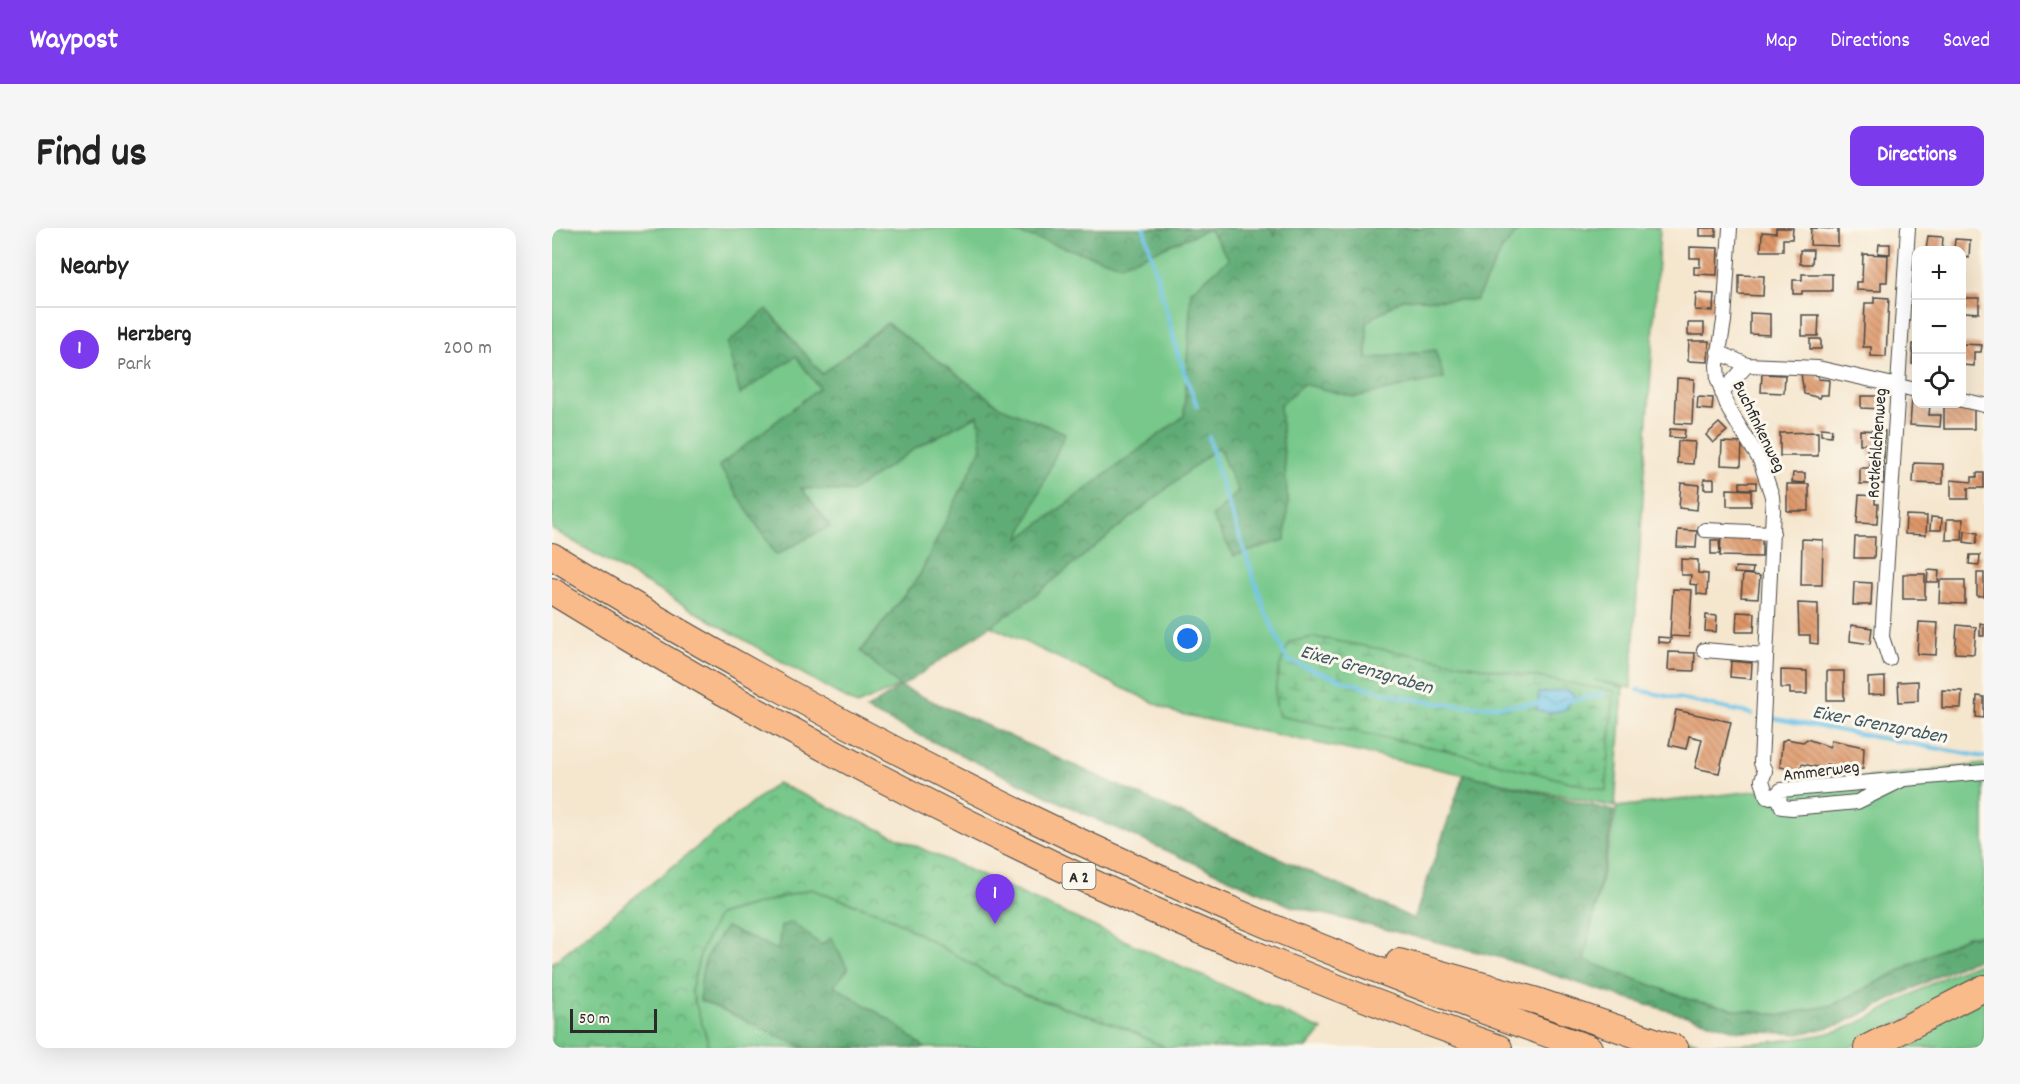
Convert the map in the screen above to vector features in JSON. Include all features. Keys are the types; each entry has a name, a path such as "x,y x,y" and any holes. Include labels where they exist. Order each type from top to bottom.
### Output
{"highway":[{"name":"A 2","path":"552,556 709,650 814,709 988,799 1191,894 1277,931 1468,1005 1590,1048"},
{"name":"A 2","path":"552,591 825,749 1039,858 1180,922 1340,989 1499,1048"},
{"path":"1277,931 1339,944 1527,998 1675,1048"},
{"path":"1867,1048 1984,988"}],"street":[{"name":"Buchfinkenweg","path":"1730,228 1724,321 1718,352 1718,380 1729,410 1763,469 1772,496 1773,533 1764,655 1761,756 1765,771 1762,780 1767,797 1780,793"},
{"name":"Rotkehlchenweg","path":"1889,659 1882,637 1908,228"},
{"path":"1718,352 1747,365 1818,368 1912,389"},
{"path":"1722,393 1747,365"},
{"path":"1966,401 1984,405"},
{"path":"1705,530 1773,533"},
{"path":"1704,650 1764,655"},
{"name":"Ammerweg","path":"1902,780 1857,802 1782,807 1780,793 1902,780 1984,772"}],"green space":[{"path":"552,228 1660,228 1631,688 1594,680 1623,687 1615,807 1176,713 984,623 979,624 894,689 857,705 552,529"},
{"path":"1001,228 1270,228 1275,236 1275,228 1521,228 1502,250 1476,300 1402,299 1367,322 1367,359 1435,350 1444,378 1354,397 1303,384 1280,405 1288,503 1285,540 1234,556 1212,517 1238,492 1218,447 1029,600 901,687 1414,919 1464,774 1614,811 1584,960 1691,1000 1739,1010 1782,1015 1833,1005 1967,936 1984,935 1984,958 1965,963 1842,1024 1800,1034 1739,1031 1621,997 1502,958 1291,906 1100,821 866,710 900,687 861,651 919,576 982,447 978,415 916,448 851,492 801,488 830,526 776,555 719,466 819,388 796,356 740,394 727,344 767,309 822,374 887,323 1001,407 1065,433 1019,539 1184,416 1191,291 1229,259 1209,229 1121,265"},
{"path":"1314,637 1614,691 1606,791 1445,750 1279,716 1275,697 1277,678 1286,650 1290,642"},
{"path":"1984,764 1984,935 1967,936 1833,1005 1782,1015 1739,1010 1691,1000 1584,960 1617,807"},
{"path":"777,783 1322,1030 1307,1048 1165,1048 1126,1028 1023,994 886,915 811,889 718,915 701,951 691,990 710,1048 552,1048 552,963"},
{"path":"811,889 886,915 1023,994 1126,1028 1165,1048 710,1048 691,991 701,951 718,915"},
{"path":"792,922 821,945 831,938 848,969 834,986 890,1020 925,1048 805,1048 700,1000 701,977 705,961 726,927 778,950 781,926"},
{"path":"1984,962 1984,980 1849,1048 1703,1048 1638,1029 1715,1044 1765,1042 1823,1034 1851,1026 1933,983"},
{"path":"1984,992 1984,1048 1876,1048"}],"water":[{"path":"1567,690 1575,695 1565,710 1548,713 1537,710 1539,693"}],"building":[{"path":"1700,228 1716,228 1716,236 1700,236"},
{"path":"1776,228 1793,228 1792,239 1783,239 1783,251 1761,251 1762,232 1776,233"},
{"path":"1811,228 1838,229 1838,246 1810,245"},
{"path":"1928,236 1943,237 1942,246 1927,246"},
{"path":"1955,239 1970,240 1969,258 1966,258 1966,246 1954,246"},
{"path":"1879,244 1890,244 1890,254 1878,253"},
{"path":"1690,247 1718,248 1717,275 1694,274 1694,267 1700,267 1700,258 1690,258"},
{"path":"1800,250 1813,250 1812,264 1800,264"},
{"path":"1863,254 1888,255 1887,282 1881,282 1881,291 1856,290 1856,282 1862,282"},
{"path":"1802,274 1832,274 1832,291 1802,291 1802,294 1793,294 1793,280 1802,280"},
{"path":"1739,275 1764,276 1763,296 1739,295"},
{"path":"1696,293 1714,294 1713,311 1695,310"},
{"path":"1874,297 1889,298 1886,357 1871,356 1871,347 1863,347 1865,303 1874,303"},
{"path":"1966,298 1979,298 1979,313 1966,312"},
{"path":"1750,313 1770,314 1770,335 1750,334"},
{"path":"1802,315 1819,315 1818,336 1802,336"},
{"path":"1688,323 1704,323 1704,335 1688,335"},
{"path":"1810,339 1821,339 1821,349 1810,349"},
{"path":"1689,341 1709,341 1708,362 1688,361"},
{"path":"1966,344 1982,345 1981,352 1974,352 1974,366 1966,365"},
{"path":"1801,373 1818,374 1818,379 1829,380 1828,395 1820,395 1820,398 1804,394"},
{"path":"1762,374 1785,375 1784,393 1761,392"},
{"path":"1677,378 1694,379 1692,424 1675,423"},
{"path":"1861,396 1882,396 1882,409 1861,408"},
{"path":"1698,397 1713,398 1712,410 1697,409"},
{"path":"1912,398 1912,408 1930,408 1929,415 1941,415 1940,427 1910,425"},
{"path":"1974,406 1974,429 1944,429 1944,408"},
{"path":"1719,423 1727,431 1713,443 1706,435"},
{"path":"1821,428 1832,429 1831,436 1821,435"},
{"path":"1670,429 1685,430 1684,438 1669,437"},
{"path":"1860,430 1885,431 1884,458 1869,457 1866,444 1860,444"},
{"path":"1818,432 1818,456 1780,456 1780,433"},
{"path":"1678,441 1695,442 1693,464 1677,463"},
{"path":"1722,442 1742,443 1741,466 1721,465"},
{"path":"1870,460 1883,460 1884,484 1860,484 1860,468 1870,468"},
{"path":"1914,463 1943,464 1943,484 1913,483"},
{"path":"1793,473 1805,473 1805,483 1792,482"},
{"path":"1977,473 1984,473 1984,488 1968,488 1968,499 1951,499 1951,480 1972,482 1972,477 1977,477"},
{"path":"1704,479 1714,479 1714,489 1704,489"},
{"path":"1740,482 1756,482 1756,489 1740,489"},
{"path":"1681,483 1699,485 1697,510 1679,508"},
{"path":"1787,484 1809,484 1809,511 1787,511"},
{"path":"1727,489 1751,490 1751,506 1727,506"},
{"path":"1859,495 1875,496 1875,504 1878,504 1877,524 1857,523"},
{"path":"1906,515 1927,516 1926,535 1905,534"},
{"path":"1931,517 1942,518 1941,530 1930,530"},
{"path":"1947,519 1963,519 1962,540 1946,540"},
{"path":"1678,530 1697,531 1696,548 1677,547"},
{"path":"1965,531 1978,533 1976,544 1964,542"},
{"path":"1721,537 1762,539 1762,557 1720,556"},
{"path":"1855,537 1875,537 1874,558 1854,558"},
{"path":"1802,539 1823,540 1822,585 1801,585"},
{"path":"1711,540 1719,540 1720,554 1711,554"},
{"path":"1970,555 1980,555 1979,565 1969,564"},
{"path":"1681,559 1698,560 1698,573 1708,574 1707,595 1697,594 1697,585 1690,584 1691,575 1681,575"},
{"path":"1735,567 1753,568 1752,574 1734,573"},
{"path":"1928,570 1939,571 1938,582 1927,582"},
{"path":"1977,573 1984,573 1984,596 1977,596"},
{"path":"1743,574 1760,576 1758,598 1741,597"},
{"path":"1903,574 1925,574 1925,599 1903,599"},
{"path":"1940,580 1965,580 1965,604 1939,603"},
{"path":"1854,582 1872,583 1871,605 1853,605"},
{"path":"1673,589 1692,590 1689,637 1670,636"},
{"path":"1798,603 1818,604 1818,644 1810,643 1810,635 1799,635"},
{"path":"1737,612 1755,613 1754,632 1736,632"},
{"path":"1706,615 1717,616 1716,632 1705,631"},
{"path":"1919,622 1938,623 1936,655 1917,654"},
{"path":"1980,623 1984,624 1984,636 1980,636"},
{"path":"1851,625 1872,628 1870,644 1850,641"},
{"path":"1957,625 1976,627 1974,654 1955,653"},
{"path":"1658,637 1671,638 1670,643 1658,642"},
{"path":"1669,652 1695,653 1694,671 1668,670"},
{"path":"1731,661 1752,663 1751,679 1730,677"},
{"path":"1781,670 1807,671 1807,694 1790,694 1790,688 1781,688"},
{"path":"1827,671 1844,671 1844,700 1827,700"},
{"path":"1885,677 1885,694 1868,695 1868,678"},
{"path":"1918,681 1918,701 1899,702 1898,682"},
{"path":"1942,690 1962,691 1961,708 1942,708"},
{"path":"1977,696 1984,697 1984,718 1976,717"},
{"path":"1676,710 1731,722 1719,773 1695,768 1702,739 1689,736 1686,749 1669,745"},
{"path":"1786,739 1803,742 1807,739 1830,747 1831,740 1864,747 1863,769 1839,772 1840,766 1826,764 1823,768 1802,764 1799,771 1780,767 1782,742"}],"waterway":[{"name":"Eixer Grenzgraben","path":"1144,228 1178,355 1197,406"},
{"name":"Eixer Grenzgraben","path":"1209,437 1219,477 1263,605 1287,660 1361,686 1419,700 1477,706 1543,703"},
{"name":"Eixer Grenzgraben","path":"1638,690 1752,714"},
{"name":"Eixer Grenzgraben","path":"1568,701 1603,694"},
{"name":"Eixer Grenzgraben","path":"1771,718 1984,757"}],"place":[{"name":"Herzberg","path":"995,924"}]}
